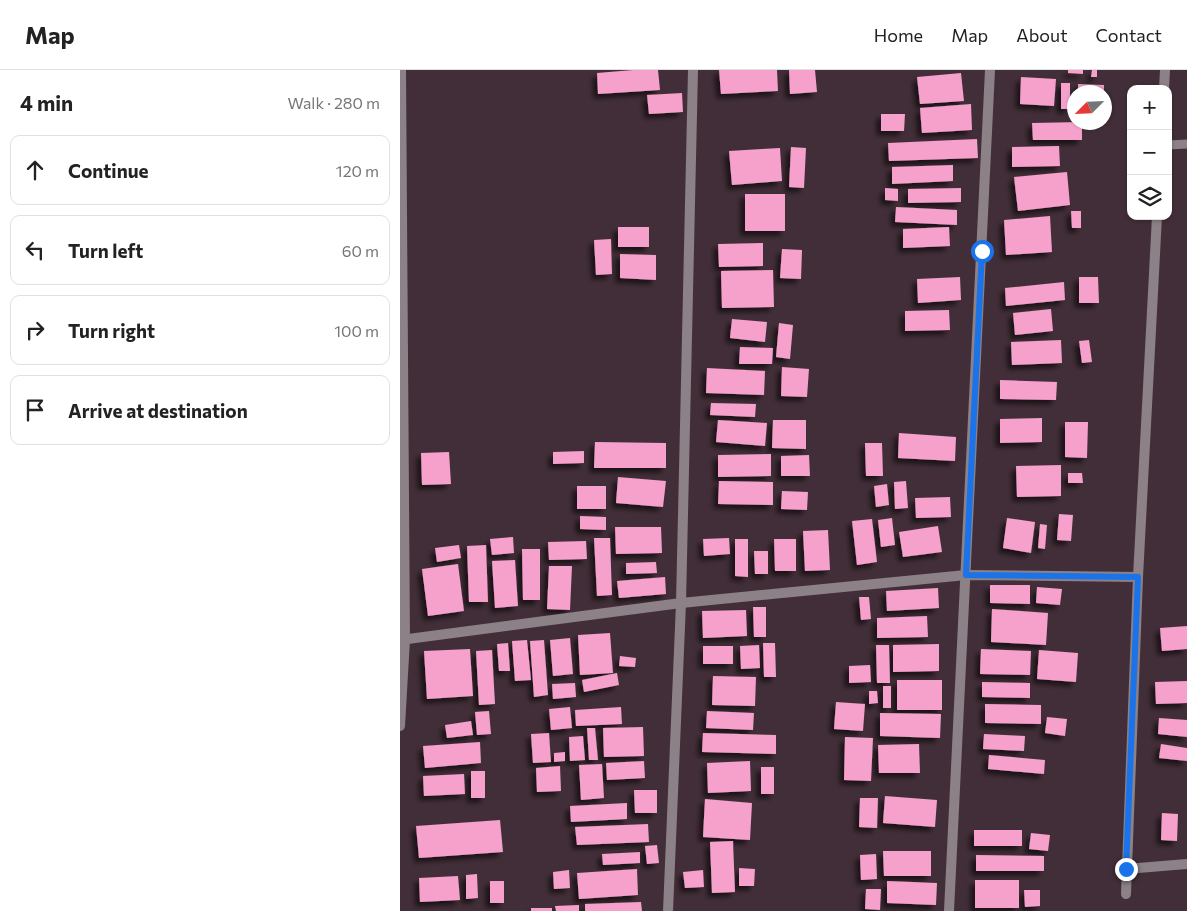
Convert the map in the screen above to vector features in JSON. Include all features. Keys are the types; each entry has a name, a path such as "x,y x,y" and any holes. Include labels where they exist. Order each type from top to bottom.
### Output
{"street":[{"path":"400,726 402,640 401,70"},
{"path":"668,911 681,604 693,70"},
{"path":"949,911 990,70"},
{"path":"1164,85 1165,70"},
{"path":"1126,894 1138,577 1157,220"},
{"path":"402,640 681,604 966,575 1138,577"},
{"path":"1126,869 1187,864"}],"lane":[{"path":"1172,145 1187,144"}],"building":[{"path":"658,70 660,90 598,94 597,73"},
{"path":"719,70 777,70 778,91 721,94"},
{"path":"789,70 815,70 817,92 790,94"},
{"path":"1068,70 1083,70 1083,74 1068,73"},
{"path":"1092,70 1097,70 1097,77 1091,77"},
{"path":"961,73 964,101 920,104 917,77"},
{"path":"1021,77 1056,79 1054,106 1020,104"},
{"path":"1061,83 1070,83 1070,85 1067,85 1067,109 1061,109"},
{"path":"682,93 683,112 649,114 647,95"},
{"path":"971,104 972,130 922,133 920,108"},
{"path":"881,114 905,114 904,131 881,131"},
{"path":"1067,122 1067,130 1082,130 1082,140 1033,140 1032,123"},
{"path":"977,139 978,158 889,161 888,143"},
{"path":"1059,146 1060,166 1012,167 1012,147"},
{"path":"791,147 806,148 804,188 789,187"},
{"path":"780,148 782,181 732,185 729,151"},
{"path":"953,165 953,181 892,184 892,167"},
{"path":"1067,172 1070,205 1018,211 1014,177"},
{"path":"885,188 898,189 898,201 885,200"},
{"path":"961,188 961,202 908,203 908,189"},
{"path":"745,194 785,194 785,231 745,231"},
{"path":"896,207 957,210 957,225 895,222"},
{"path":"1071,211 1081,211 1081,228 1072,228"},
{"path":"1050,216 1052,252 1006,255 1004,220"},
{"path":"618,227 649,227 649,247 618,247"},
{"path":"949,227 950,246 903,248 903,229"},
{"path":"611,239 612,274 596,275 594,240"},
{"path":"763,243 763,266 719,267 718,244"},
{"path":"782,249 802,250 801,279 780,278"},
{"path":"620,254 656,255 656,280 620,278"},
{"path":"773,270 774,307 722,308 721,271"},
{"path":"960,277 961,300 918,303 917,279"},
{"path":"1079,277 1098,277 1099,303 1079,303"},
{"path":"1064,282 1065,300 1006,306 1005,288"},
{"path":"1051,309 1053,331 1015,335 1013,313"},
{"path":"949,310 950,330 905,331 905,311"},
{"path":"732,319 767,322 765,342 730,338"},
{"path":"779,323 793,325 790,359 776,357"},
{"path":"1061,340 1062,363 1012,365 1011,342"},
{"path":"1089,340 1092,362 1082,363 1079,341"},
{"path":"740,347 773,348 772,364 739,364"},
{"path":"782,367 809,369 807,397 781,396"},
{"path":"707,368 765,371 764,395 706,393"},
{"path":"1000,380 1057,382 1056,400 1000,399"},
{"path":"711,403 756,404 755,417 710,415"},
{"path":"1042,418 1042,442 1000,443 1000,419"},
{"path":"718,420 767,423 765,446 716,442"},
{"path":"773,420 806,420 806,449 772,448"},
{"path":"1065,422 1088,422 1087,458 1065,457"},
{"path":"899,433 956,437 955,461 898,458"},
{"path":"595,442 666,443 666,468 594,468"},
{"path":"865,443 882,443 883,476 866,476"},
{"path":"584,451 584,463 553,464 553,452"},
{"path":"449,452 451,484 422,485 421,453"},
{"path":"771,454 771,476 718,477 718,455"},
{"path":"809,455 810,476 781,476 781,456"},
{"path":"1061,465 1061,496 1017,497 1016,466"},
{"path":"1068,473 1082,473 1083,483 1068,483"},
{"path":"618,477 666,481 663,507 616,503"},
{"path":"719,481 773,482 773,505 718,504"},
{"path":"906,481 908,508 895,509 894,482"},
{"path":"887,484 889,505 876,507 874,486"},
{"path":"577,486 606,486 606,509 577,509"},
{"path":"782,491 808,492 807,510 781,509"},
{"path":"950,497 951,517 916,518 915,498"},
{"path":"1059,514 1073,515 1071,541 1057,540"},
{"path":"580,516 606,517 606,530 580,529"},
{"path":"892,518 895,545 881,547 878,520"},
{"path":"1007,518 1035,522 1031,553 1003,548"},
{"path":"872,519 877,562 857,565 852,521"},
{"path":"1040,524 1047,525 1045,549 1038,548"},
{"path":"938,526 942,552 903,557 899,532"},
{"path":"615,527 661,527 662,553 616,554"},
{"path":"828,530 830,570 805,571 803,531"},
{"path":"513,537 514,553 492,555 490,539"},
{"path":"594,538 610,538 612,595 597,596"},
{"path":"729,538 730,554 704,556 703,539"},
{"path":"735,539 748,539 748,577 735,576"},
{"path":"774,539 796,539 796,571 775,571"},
{"path":"586,541 587,559 549,560 548,542"},
{"path":"459,545 461,558 437,562 435,548"},
{"path":"486,545 488,602 469,602 467,546"},
{"path":"522,549 540,549 540,600 523,600"},
{"path":"754,551 768,551 768,574 755,574"},
{"path":"515,560 518,606 495,608 492,561"},
{"path":"656,562 657,573 626,574 626,563"},
{"path":"458,564 464,611 428,616 422,569"},
{"path":"549,566 572,566 570,610 547,609"},
{"path":"665,577 666,594 619,598 617,581"},
{"path":"990,585 1030,585 1030,604 990,603"},
{"path":"1037,587 1062,589 1060,605 1036,603"},
{"path":"938,588 939,608 887,611 886,591"},
{"path":"859,597 869,597 871,619 861,620"},
{"path":"753,607 766,607 766,637 754,637"},
{"path":"992,609 1048,613 1046,645 991,642"},
{"path":"746,610 747,636 703,638 702,611"},
{"path":"927,616 928,637 877,638 877,618"},
{"path":"1187,626 1187,649 1162,651 1160,628"},
{"path":"610,633 613,673 580,675 578,635"},
{"path":"570,638 573,674 553,676 550,640"},
{"path":"527,640 531,680 515,681 512,641"},
{"path":"544,640 548,695 534,697 530,641"},
{"path":"508,643 510,671 499,671 497,644"},
{"path":"763,643 775,643 776,677 764,677"},
{"path":"939,644 939,671 893,672 893,645"},
{"path":"759,645 760,668 741,669 740,646"},
{"path":"876,645 889,645 890,683 877,683"},
{"path":"703,646 733,646 733,664 703,664"},
{"path":"470,649 473,696 427,699 424,651"},
{"path":"981,649 1031,651 1030,675 980,674"},
{"path":"492,650 495,704 479,705 476,651"},
{"path":"1039,650 1078,653 1076,682 1037,679"},
{"path":"620,656 636,658 635,667 619,666"},
{"path":"870,665 871,682 849,683 849,666"},
{"path":"617,673 619,685 584,692 582,680"},
{"path":"713,676 756,677 755,706 712,705"},
{"path":"897,680 942,680 942,710 897,710"},
{"path":"1187,681 1187,703 1156,704 1155,682"},
{"path":"982,682 1030,683 1030,698 982,697"},
{"path":"575,683 576,697 553,699 552,684"},
{"path":"883,686 891,686 891,708 883,708"},
{"path":"869,691 877,691 878,703 869,704"},
{"path":"836,702 865,704 863,731 834,729"},
{"path":"985,704 1041,705 1041,724 985,723"},
{"path":"570,707 572,728 551,730 549,709"},
{"path":"621,707 622,724 576,726 575,710"},
{"path":"489,711 491,734 477,735 475,712"},
{"path":"707,711 754,713 753,730 706,728"},
{"path":"880,713 941,714 940,738 880,736"},
{"path":"1047,717 1067,719 1065,736 1045,733"},
{"path":"1159,718 1187,720 1187,737 1158,734"},
{"path":"471,721 473,735 447,738 445,725"},
{"path":"643,727 644,756 604,757 603,728"},
{"path":"587,728 595,728 598,760 589,760"},
{"path":"549,733 551,762 533,763 531,734"},
{"path":"703,733 776,735 776,754 702,752"},
{"path":"984,734 1025,736 1024,751 983,749"},
{"path":"583,736 585,760 570,761 569,737"},
{"path":"845,737 873,738 871,781 844,780"},
{"path":"480,742 481,763 425,768 423,746"},
{"path":"919,744 920,773 879,773 878,745"},
{"path":"1161,744 1187,748 1187,761 1159,758"},
{"path":"565,752 565,761 554,762 554,753"},
{"path":"989,755 1045,760 1044,774 988,769"},
{"path":"644,761 645,778 607,780 606,763"},
{"path":"750,761 751,791 708,793 707,763"},
{"path":"602,764 604,798 581,800 579,765"},
{"path":"560,766 561,791 537,792 536,768"},
{"path":"761,767 774,767 774,794 761,794"},
{"path":"471,771 485,771 485,798 471,798"},
{"path":"464,774 465,794 424,796 423,776"},
{"path":"634,790 657,790 657,813 635,813"},
{"path":"885,796 937,800 935,827 883,823"},
{"path":"860,798 878,798 877,828 859,827"},
{"path":"705,799 752,803 750,840 703,837"},
{"path":"627,803 627,819 571,822 570,806"},
{"path":"1162,813 1178,814 1177,841 1161,840"},
{"path":"500,820 503,852 419,858 416,826"},
{"path":"648,824 649,842 577,845 575,827"},
{"path":"974,830 1022,830 1022,846 974,846"},
{"path":"1031,833 1050,835 1048,851 1029,849"},
{"path":"733,841 735,892 712,893 710,842"},
{"path":"657,845 659,863 647,864 645,846"},
{"path":"883,851 931,851 931,876 884,876"},
{"path":"640,852 640,863 603,865 602,854"},
{"path":"876,854 877,879 861,880 860,855"},
{"path":"976,855 1044,856 1044,871 976,871"},
{"path":"739,868 755,869 754,886 739,886"},
{"path":"637,869 638,895 579,899 577,873"},
{"path":"569,870 570,888 554,889 553,872"},
{"path":"703,870 704,887 685,888 683,872"},
{"path":"477,874 478,898 466,899 466,875"},
{"path":"458,876 460,900 420,902 419,878"},
{"path":"975,880 1019,880 1019,908 975,908"},
{"path":"490,881 504,881 504,903 490,903"},
{"path":"887,881 937,883 936,905 887,903"},
{"path":"866,889 881,889 880,910 865,909"},
{"path":"1024,890 1040,890 1040,906 1025,907"},
{"path":"641,902 642,911 585,911 585,904"},
{"path":"579,905 579,911 556,911 555,906"},
{"path":"531,908 552,908 552,911 531,911"}],"route":[{"path":"982,251 966,575 1138,577 1126,869"}]}
